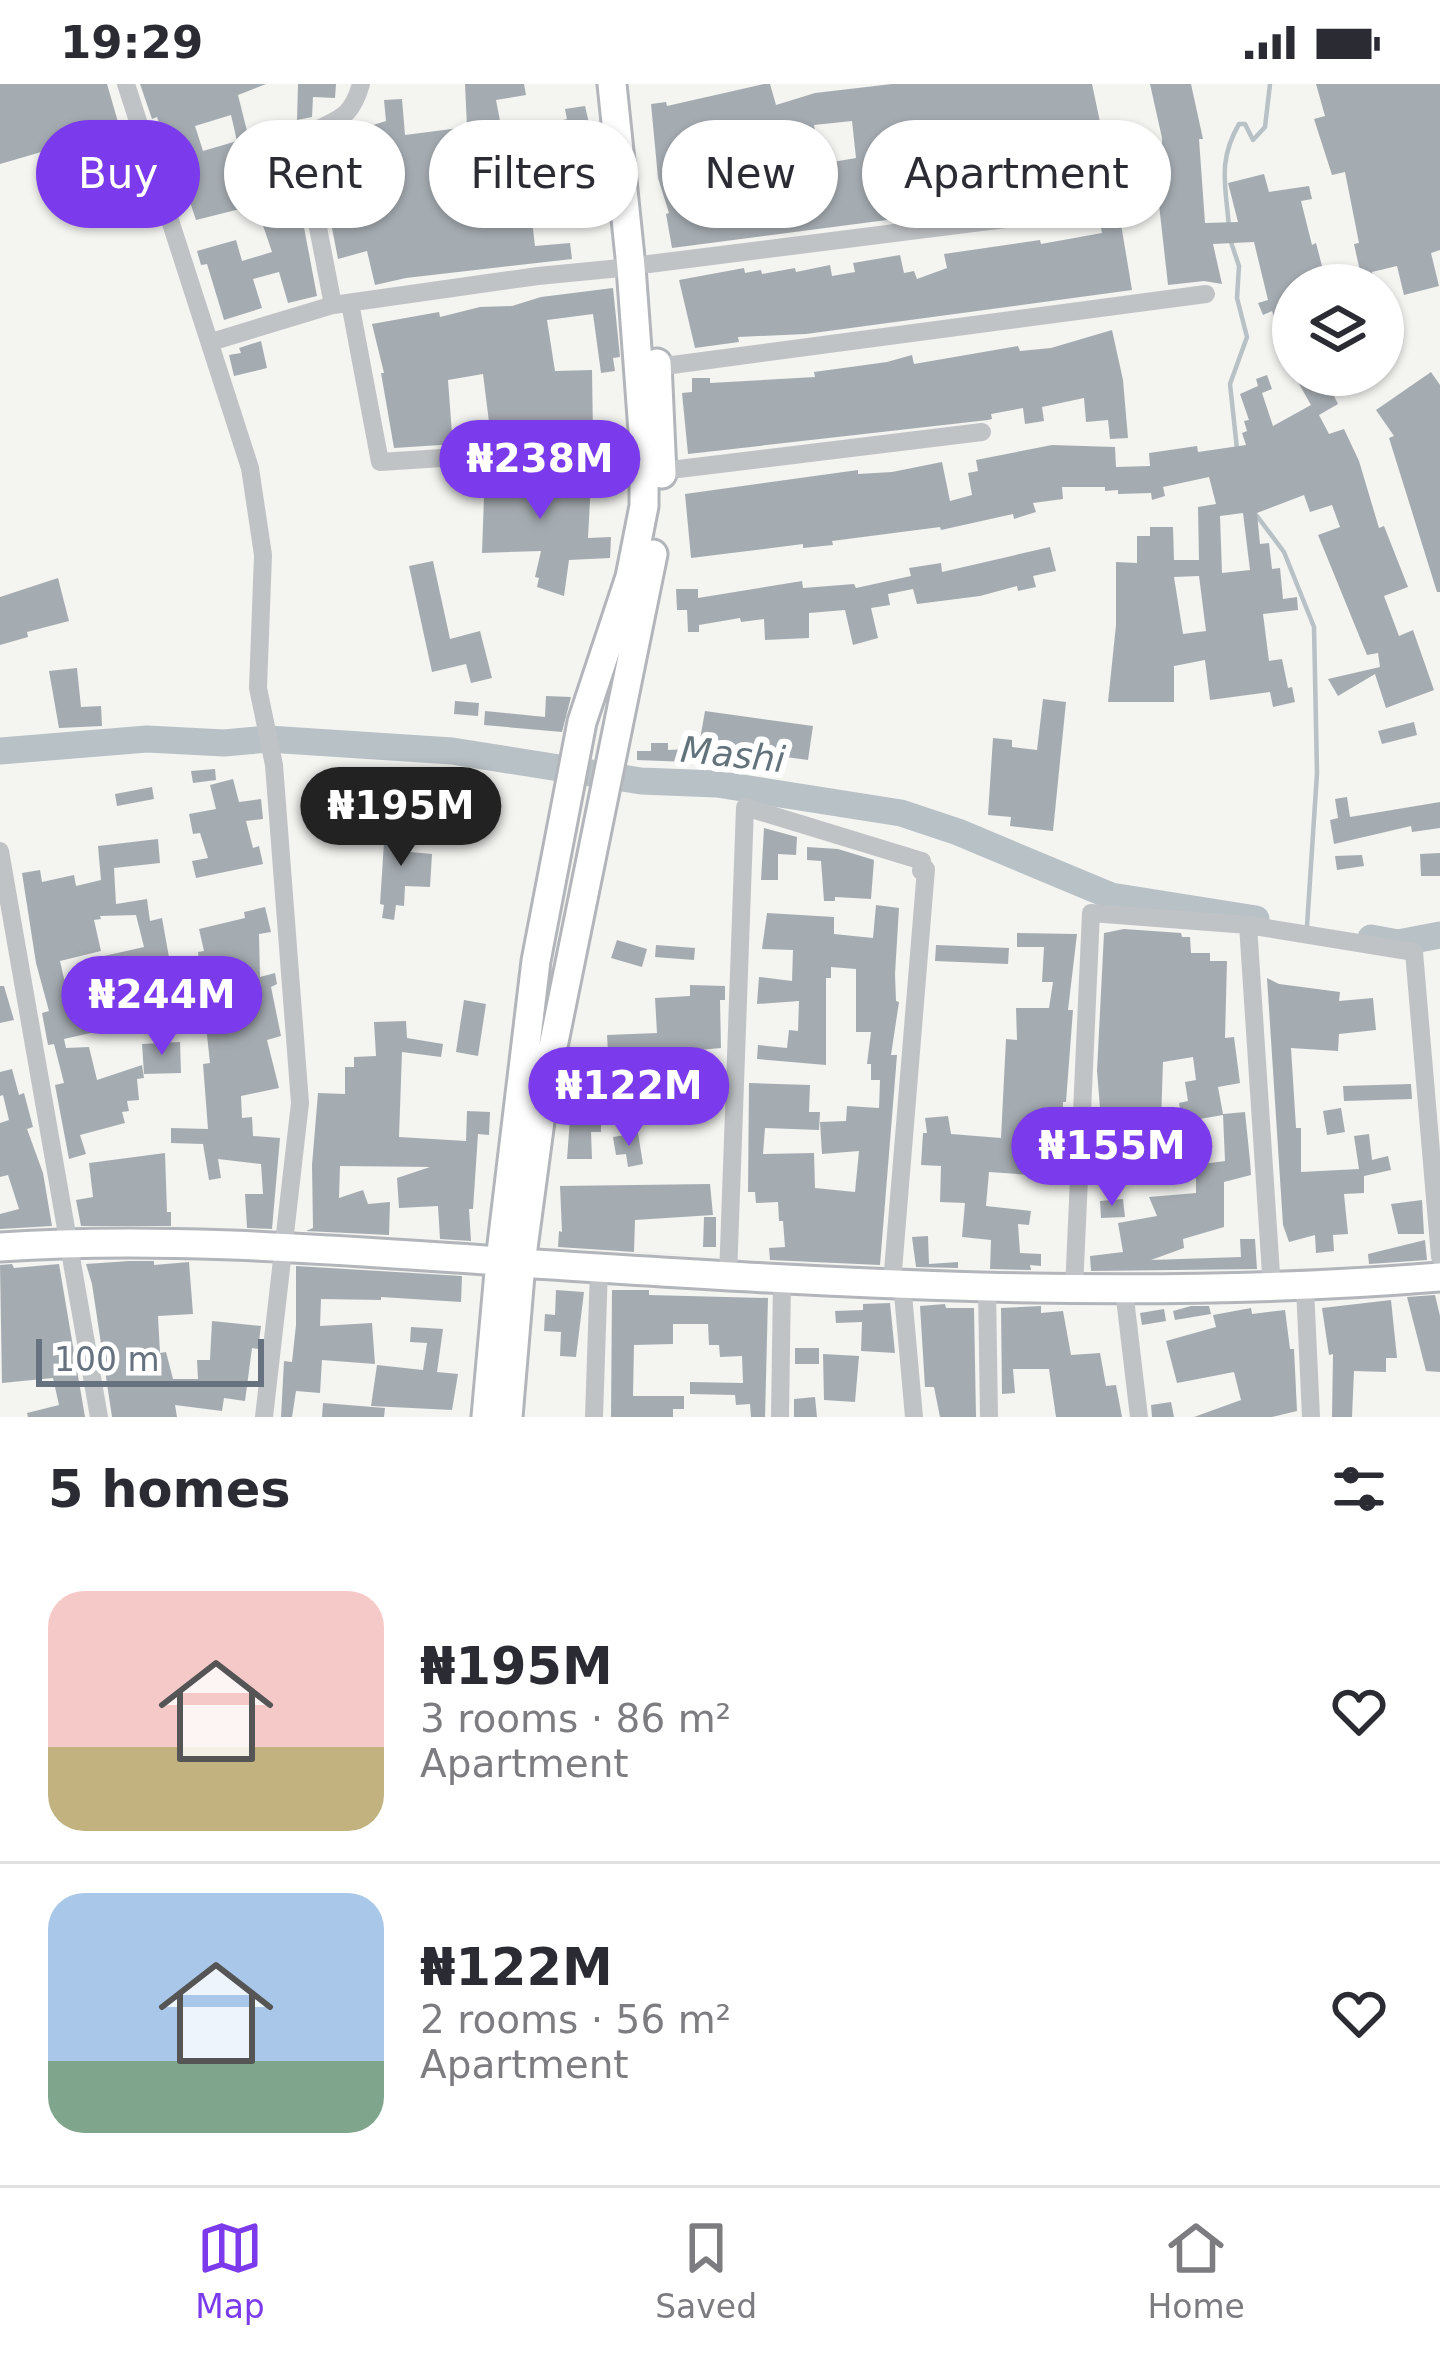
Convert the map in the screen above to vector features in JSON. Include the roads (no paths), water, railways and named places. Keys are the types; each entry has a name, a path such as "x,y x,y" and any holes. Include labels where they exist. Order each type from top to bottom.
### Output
{"main road":[{"path":"486,1417 510,1262 662,505 657,367 612,84"},
{"path":"508,1417 510,1262 536,961 582,722 630,577 644,506 640,265 630,84"},
{"path":"0,1247 71,1243 285,1247 782,1281 1074,1289 1305,1288 1440,1277"}],"street":[{"path":"126,84 250,468 263,555 258,688 277,787 300,1103 264,1417"},
{"path":"361,84 343,120 301,140 380,462 644,445"},
{"path":"211,342 342,304 934,228"},
{"path":"657,367 1206,294"},
{"path":"662,471 982,432"},
{"path":"728,1276 745,807 922,861 921,871 926,869 897,1283 914,1417"},
{"path":"0,851 99,1417"},
{"path":"1074,1289 1091,913 1248,925 1414,952 1440,1257"},
{"path":"1248,925 1272,1289"},
{"path":"594,1417 599,1268"},
{"path":"781,1417 782,1281"},
{"path":"987,1287 989,1417"},
{"path":"1305,1288 1311,1417"},
{"path":"1124,1290 1139,1417"}],"waterway":[{"path":"1229,228 1228,150 1239,124 1245,124 1253,140 1265,127 1270,84"},
{"path":"1230,239 1239,266 1237,298 1247,337 1230,384 1237,449"},
{"path":"1257,516 1284,552 1314,627 1317,773 1307,926"},
{"name":"Mashi","path":"0,751 147,739 224,743 268,739 452,751 641,781 717,784 901,813 1111,896 1256,919"},
{"name":"Mashi","path":"1371,938 1398,943 1440,935"}]}
